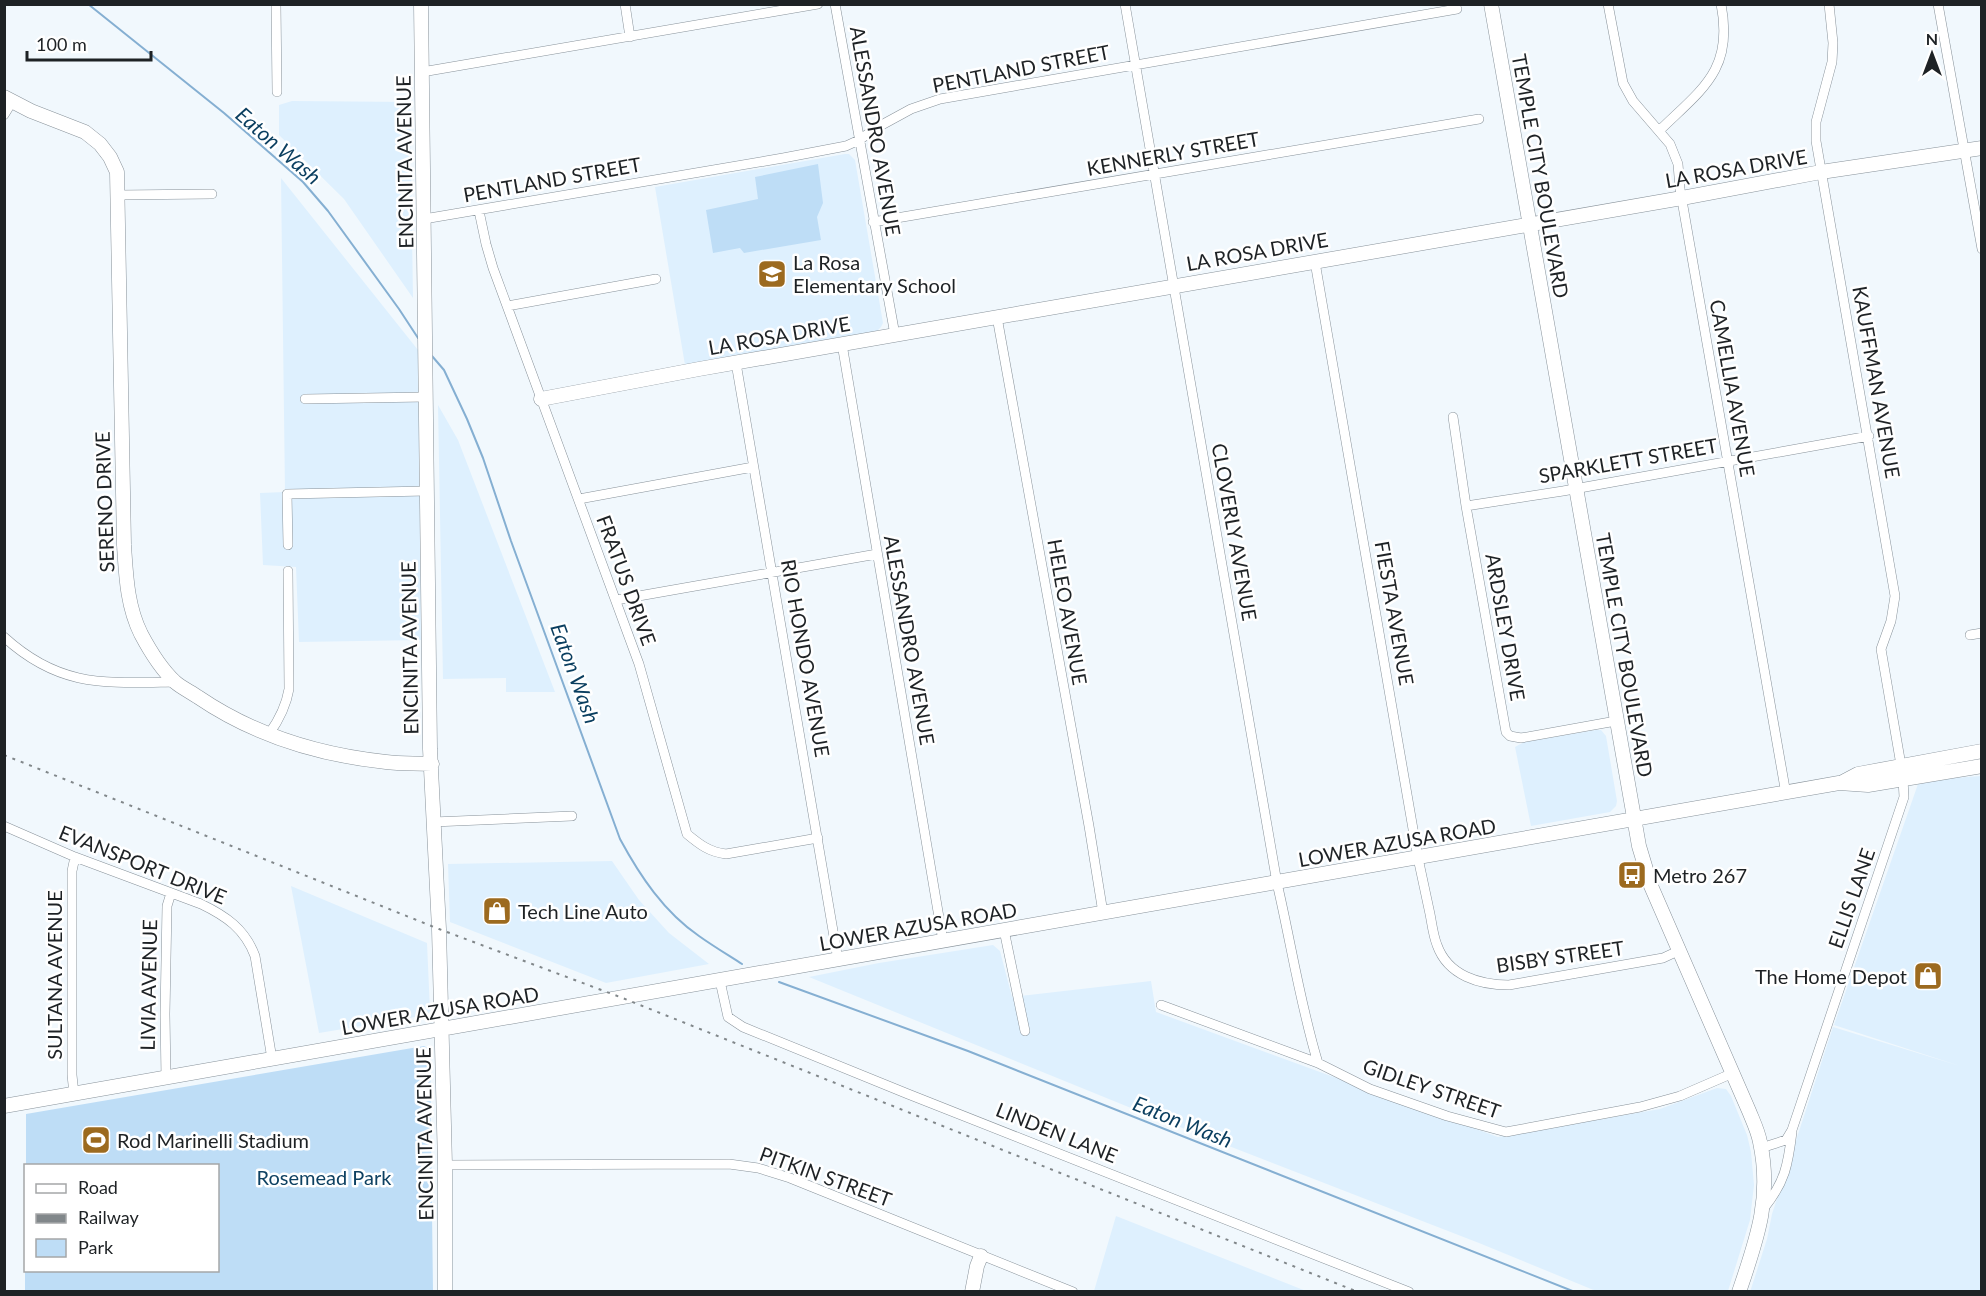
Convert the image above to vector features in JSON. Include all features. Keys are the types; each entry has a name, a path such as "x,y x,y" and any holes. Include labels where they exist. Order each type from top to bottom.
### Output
{"street":[{"path":"276,4 277,92"},
{"name":"ENCINITA AVENUE","path":"421,4 426,491 433,822 439,929 445,1165 445,1292"},
{"path":"625,4 630,37"},
{"name":"ALESSANDRO AVENUE","path":"835,4 895,335"},
{"name":"CLOVERLY AVENUE","path":"1125,4 1277,883 1298,991 1318,1063"},
{"name":"TEMPLE CITY BOULEVARD","path":"1491,4 1639,846 1650,882 1678,951 1749,1111 1764,1161 1764,1208 1739,1292"},
{"name":"CAMELLIA AVENUE","path":"1608,4 1623,82 1633,101 1670,144 1678,165 1786,794"},
{"path":"1660,130 1699,92 1717,69 1724,30 1721,4"},
{"name":"KAUFFMAN AVENUE","path":"1829,4 1833,43 1832,62 1816,122 1816,141 1895,596 1891,621 1881,649 1902,772"},
{"path":"1938,4 1982,249"},
{"path":"422,72 813,5"},
{"name":"PENTLAND STREET","path":"424,219 846,146 911,109 940,99 1457,9"},
{"path":"4,115 8,99"},
{"name":"SERENO DRIVE","path":"8,99 31,111 85,132 100,144 110,157 117,172 121,426 127,590 140,632 162,667 176,682 235,720 296,744 353,758 388,763 432,764"},
{"name":"KENNERLY STREET","path":"873,222 1479,119"},
{"name":"LA ROSA DRIVE","path":"541,399 1821,172 1982,148"},
{"path":"118,195 212,194"},
{"name":"FRATUS DRIVE","path":"479,210 486,244 507,306 649,696 687,834 704,848 726,854 818,838"},
{"name":"FIESTA AVENUE","path":"1315,262 1418,858 1434,937 1442,957 1450,966"},
{"path":"507,306 656,279"},
{"name":"HELEO AVENUE","path":"997,317 1089,826 1102,913"},
{"name":"ALESSANDRO AVENUE","path":"842,344 944,941"},
{"name":"RIO HONDO AVENUE","path":"736,363 838,960"},
{"path":"305,399 425,398"},
{"name":"ARDSLEY DRIVE","path":"1453,417 1466,506 1506,732 1515,738 1616,721"},
{"name":"SPARKLETT STREET","path":"1466,506 1869,436"},
{"path":"579,499 753,467"},
{"path":"288,546 288,494 426,491"},
{"path":"615,600 877,554"},
{"path":"269,734 280,718 289,689 288,571"},
{"path":"1970,635 1982,633"},
{"path":"6,638 25,654 46,667 68,676 112,683 176,682"},
{"name":"LOWER AZUSA ROAD","path":"1839,783 1868,785 1940,759 1982,751"},
{"name":"LOWER AZUSA ROAD","path":"4,1106 1786,794 1839,783 1858,774 1877,770 1902,772 1982,766"},
{"name":"ELLIS LANE","path":"1764,1208 1778,1191 1789,1159 1792,1130 1904,797 1902,772"},
{"path":"433,822 572,816"},
{"name":"EVANSPORT DRIVE","path":"4,826 75,857 219,913 232,922 250,943 255,956 272,1059"},
{"name":"SULTANA AVENUE","path":"74,1094 72,1075 72,871 75,857"},
{"name":"LIVIA AVENUE","path":"166,1078 167,906 171,893"},
{"path":"1005,930 1025,1030"},
{"name":"BISBY STREET","path":"1450,966 1471,980 1494,986 1509,986 1663,958 1678,951"},
{"name":"LINDEN LANE","path":"720,981 728,1017 743,1027 1409,1292"},
{"name":"GIDLEY STREET","path":"1161,1005 1318,1063 1370,1089 1447,1116 1506,1132 1660,1102 1680,1096 1733,1073"},
{"path":"1761,1148 1786,1140 1792,1130"},
{"name":"PITKIN STREET","path":"445,1165 704,1163 747,1165 790,1178 1073,1292"},
{"path":"972,1292 981,1256"}],"shaded area":[{"path":"292,101 410,102 413,298 344,199 279,135 279,105"},
{"name":"La Rosa Elementary School","path":"849,154 855,160 883,323 881,327 877,331 685,365 655,187"},
{"path":"281,178 418,350 421,640 299,642 296,567 263,565 260,493 285,492"},
{"path":"438,405 458,440 555,692 506,692 506,678 443,679"},
{"path":"1601,730 1606,736 1616,806 1610,812 1531,826 1515,747 1524,742"},
{"path":"1981,776 1981,1291 1750,1292 1767,1239 1772,1214 1833,1027 1960,1066 1834,1025 1918,784 1941,779"},
{"path":"612,861 639,900 669,933 709,964 606,983 450,922 448,864"},
{"path":"291,886 427,943 430,1011 427,1015 319,1033"},
{"path":"993,945 1000,951 1012,997 1151,981 1156,1012 1498,1137 1660,1109 1717,1088 1726,1089 1747,1135 1754,1185 1750,1220 1728,1291 1596,1291 1479,1243 1131,1108 809,977"},
{"path":"1116,1216 1306,1291 1094,1291"}],"green space":[{"path":"818,164 823,203 817,217 821,240 744,253 740,248 713,253 706,210 758,199 755,177"},
{"name":"Rosemead Park","path":"424,1046 430,1049 433,1291 25,1291 25,1272 219,1272 219,1164 26,1164 26,1114"}],"waterway":[{"name":"Eaton Wash","path":"88,4 224,113 303,182 328,211 418,338"},
{"name":"Eaton Wash","path":"432,356 444,370 483,458 620,839 645,880 664,905 699,936 742,964"},
{"name":"Eaton Wash","path":"779,982 968,1051 1575,1292"}],"railway":[{"path":"4,755 439,929 620,997 1358,1292"}],"place":[{"name":"La Rosa Elementary School","path":"772,274"},
{"name":"Metro 267","path":"1632,875"},
{"name":"Tech Line Auto","path":"497,911"},
{"name":"The Home Depot","path":"1928,976"},
{"name":"Rod Marinelli Stadium","path":"96,1140"}]}
